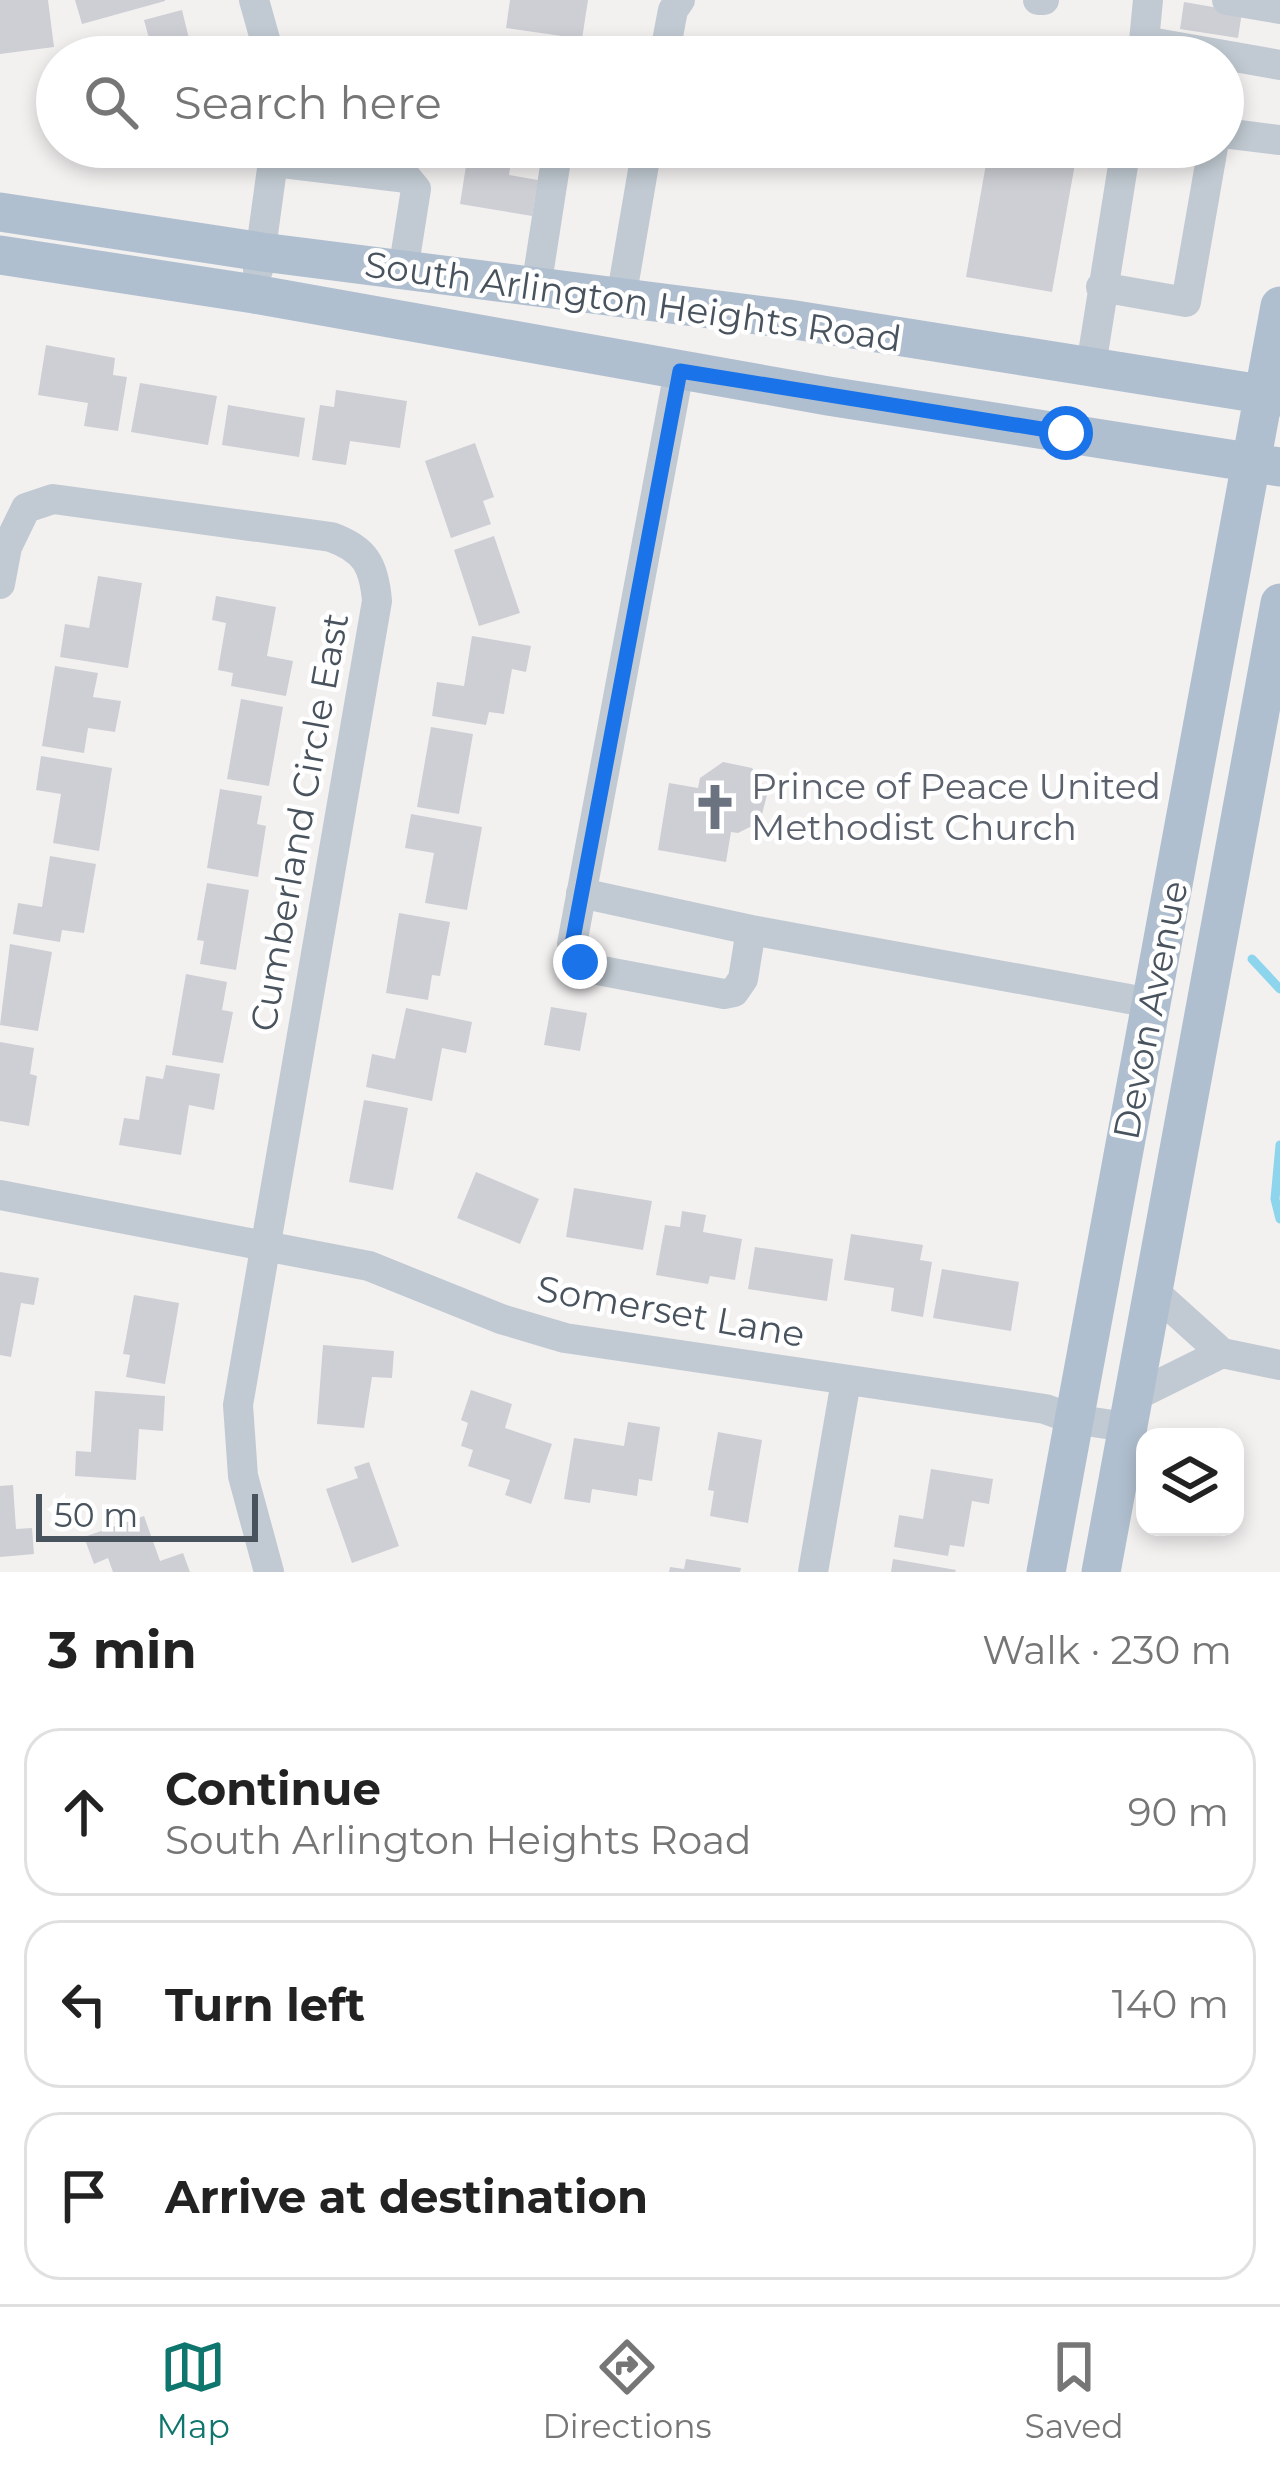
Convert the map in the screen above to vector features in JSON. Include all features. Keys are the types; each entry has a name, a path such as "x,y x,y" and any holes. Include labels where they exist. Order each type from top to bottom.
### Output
{"main road":[{"name":"South Arlington Heights Road","path":"0,212 262,252 830,325 1272,396"},
{"name":"South Arlington Heights Road","path":"0,255 254,294 680,371 1266,464"},
{"name":"Devon Avenue","path":"1046,1572 1151,1003 1266,464 1280,306"},
{"name":"Devon Avenue","path":"1101,1572 1151,1289 1276,652 1280,603"}],"street":[{"path":"254,0 264,36"},
{"path":"668,36 680,0"},
{"path":"1144,36 1148,0"},
{"path":"1228,0 1280,9"},
{"path":"1244,59 1280,65"},
{"path":"1244,136 1280,140"},
{"path":"254,294 272,168"},
{"path":"366,168 407,178 416,189 403,271"},
{"path":"536,288 555,168"},
{"path":"621,299 643,168"},
{"path":"1091,366 1122,168"},
{"path":"1101,287 1186,302 1210,168"},
{"path":"680,371 572,944 580,962 592,969 724,994 734,992 742,979 751,930"},
{"name":"Cumberland Circle East","path":"0,584 7,547 26,508 53,499 331,537 354,545 375,575 377,601 266,1243"},
{"path":"581,893 751,930 1151,1003"},
{"name":"Somerset Lane","path":"0,1195 369,1266 501,1319 565,1338 1046,1409 1072,1419 1129,1413"},
{"path":"266,1243 238,1405 243,1476 269,1572"},
{"path":"1151,1289 1222,1353 1280,1365"},
{"path":"1129,1413 1222,1353"},
{"path":"813,1572 846,1381"}],"building":[{"path":"0,0 48,0 53,36 36,36 36,49 0,54"},
{"path":"75,0 165,0 165,1 82,24"},
{"path":"510,0 588,0 582,36 506,28"},
{"path":"1184,2 1242,12 1238,36 1180,29"},
{"path":"182,10 188,36 148,36 144,20"},
{"path":"466,168 510,168 509,175 538,180 532,216 460,204"},
{"path":"985,168 1074,168 1052,292 966,277"},
{"path":"46,345 115,358 113,375 127,377 118,431 84,426 88,403 38,395"},
{"path":"140,383 217,396 208,445 131,432"},
{"path":"336,390 407,401 400,448 350,441 346,465 312,460 320,405 334,407"},
{"path":"228,405 305,418 299,457 222,445"},
{"path":"475,443 494,497 483,501 491,524 451,538 425,461"},
{"path":"494,536 520,613 479,626 454,550"},
{"path":"98,576 142,583 128,668 60,657 65,624 89,628"},
{"path":"216,596 276,607 267,656 293,661 286,696 231,686 233,673 218,670 226,623 212,620"},
{"path":"472,636 531,646 526,672 512,669 504,714 489,712 486,725 432,716 437,682 464,686"},
{"path":"55,666 98,673 93,697 121,701 115,732 88,728 84,753 42,746"},
{"path":"241,699 283,707 269,786 227,779"},
{"path":"431,727 473,734 459,814 417,807"},
{"path":"41,756 112,768 99,851 53,843 61,794 36,790"},
{"name":"Prince of Peace United Methodist Church","path":"723,762 752,768 768,791 760,822 731,832 726,862 658,850 669,783 698,788 700,778"},
{"path":"220,789 262,796 257,824 266,826 258,877 207,868"},
{"path":"411,814 482,827 467,910 425,903 434,853 405,848"},
{"path":"50,856 96,864 84,933 62,930 60,942 13,934 18,903 42,907"},
{"path":"207,883 249,890 236,970 200,964 204,941 197,940"},
{"path":"399,913 450,922 440,976 432,975 428,1000 386,993"},
{"path":"10,944 52,952 38,1031 0,1025"},
{"path":"186,974 227,982 222,1010 233,1012 223,1063 172,1055"},
{"path":"551,1007 587,1013 580,1051 544,1045"},
{"path":"406,1008 472,1022 466,1053 442,1048 432,1101 366,1087 372,1054 395,1059"},
{"path":"0,1042 34,1048 30,1074 37,1076 29,1126 0,1121"},
{"path":"166,1065 220,1074 214,1110 189,1105 181,1155 119,1145 124,1118 139,1120 146,1076 163,1079"},
{"path":"364,1100 408,1108 393,1190 349,1182"},
{"path":"476,1172 539,1199 520,1244 457,1218"},
{"path":"574,1188 652,1201 643,1250 566,1237"},
{"path":"682,1211 706,1215 703,1232 742,1239 735,1280 710,1276 708,1284 656,1275 665,1225 680,1227"},
{"path":"851,1234 923,1245 920,1260 932,1262 923,1317 891,1311 894,1288 844,1280"},
{"path":"755,1247 833,1259 827,1301 748,1289"},
{"path":"942,1269 1019,1282 1011,1331 933,1318"},
{"path":"0,1272 39,1278 34,1305 21,1303 11,1357 0,1355"},
{"path":"134,1295 179,1303 165,1384 126,1377 130,1355 123,1354"},
{"path":"323,1345 394,1351 392,1378 372,1377 364,1428 317,1424"},
{"path":"471,1390 512,1404 505,1428 552,1444 531,1504 505,1495 510,1480 468,1466 473,1450 461,1446 468,1423 461,1420"},
{"path":"95,1391 165,1396 163,1431 139,1429 136,1480 75,1476 76,1451 91,1452"},
{"path":"628,1422 660,1427 652,1481 639,1479 637,1496 592,1489 590,1503 564,1499 574,1438 624,1446"},
{"path":"718,1432 762,1440 748,1523 710,1516 714,1491 708,1490"},
{"path":"369,1462 399,1546 352,1563 326,1489 358,1478 354,1467"},
{"path":"931,1469 993,1479 989,1504 972,1501 964,1547 950,1545 948,1556 894,1547 899,1515 923,1519"},
{"path":"13,1485 16,1529 32,1528 34,1554 0,1557 0,1486"},
{"path":"144,1516 160,1561 183,1553 190,1572 113,1572 108,1558 94,1564 84,1537"},
{"path":"686,1559 741,1568 740,1572 669,1572 670,1567 684,1569"},
{"path":"893,1559 956,1570 891,1572"}],"waterway":[{"path":"1252,959 1280,989"},
{"path":"1280,1145 1275,1199 1280,1219"}],"place":[{"name":"Prince of Peace United Methodist Church","path":"715,807"}],"route":[{"path":"580,962 572,944 680,371 1066,433"}]}
